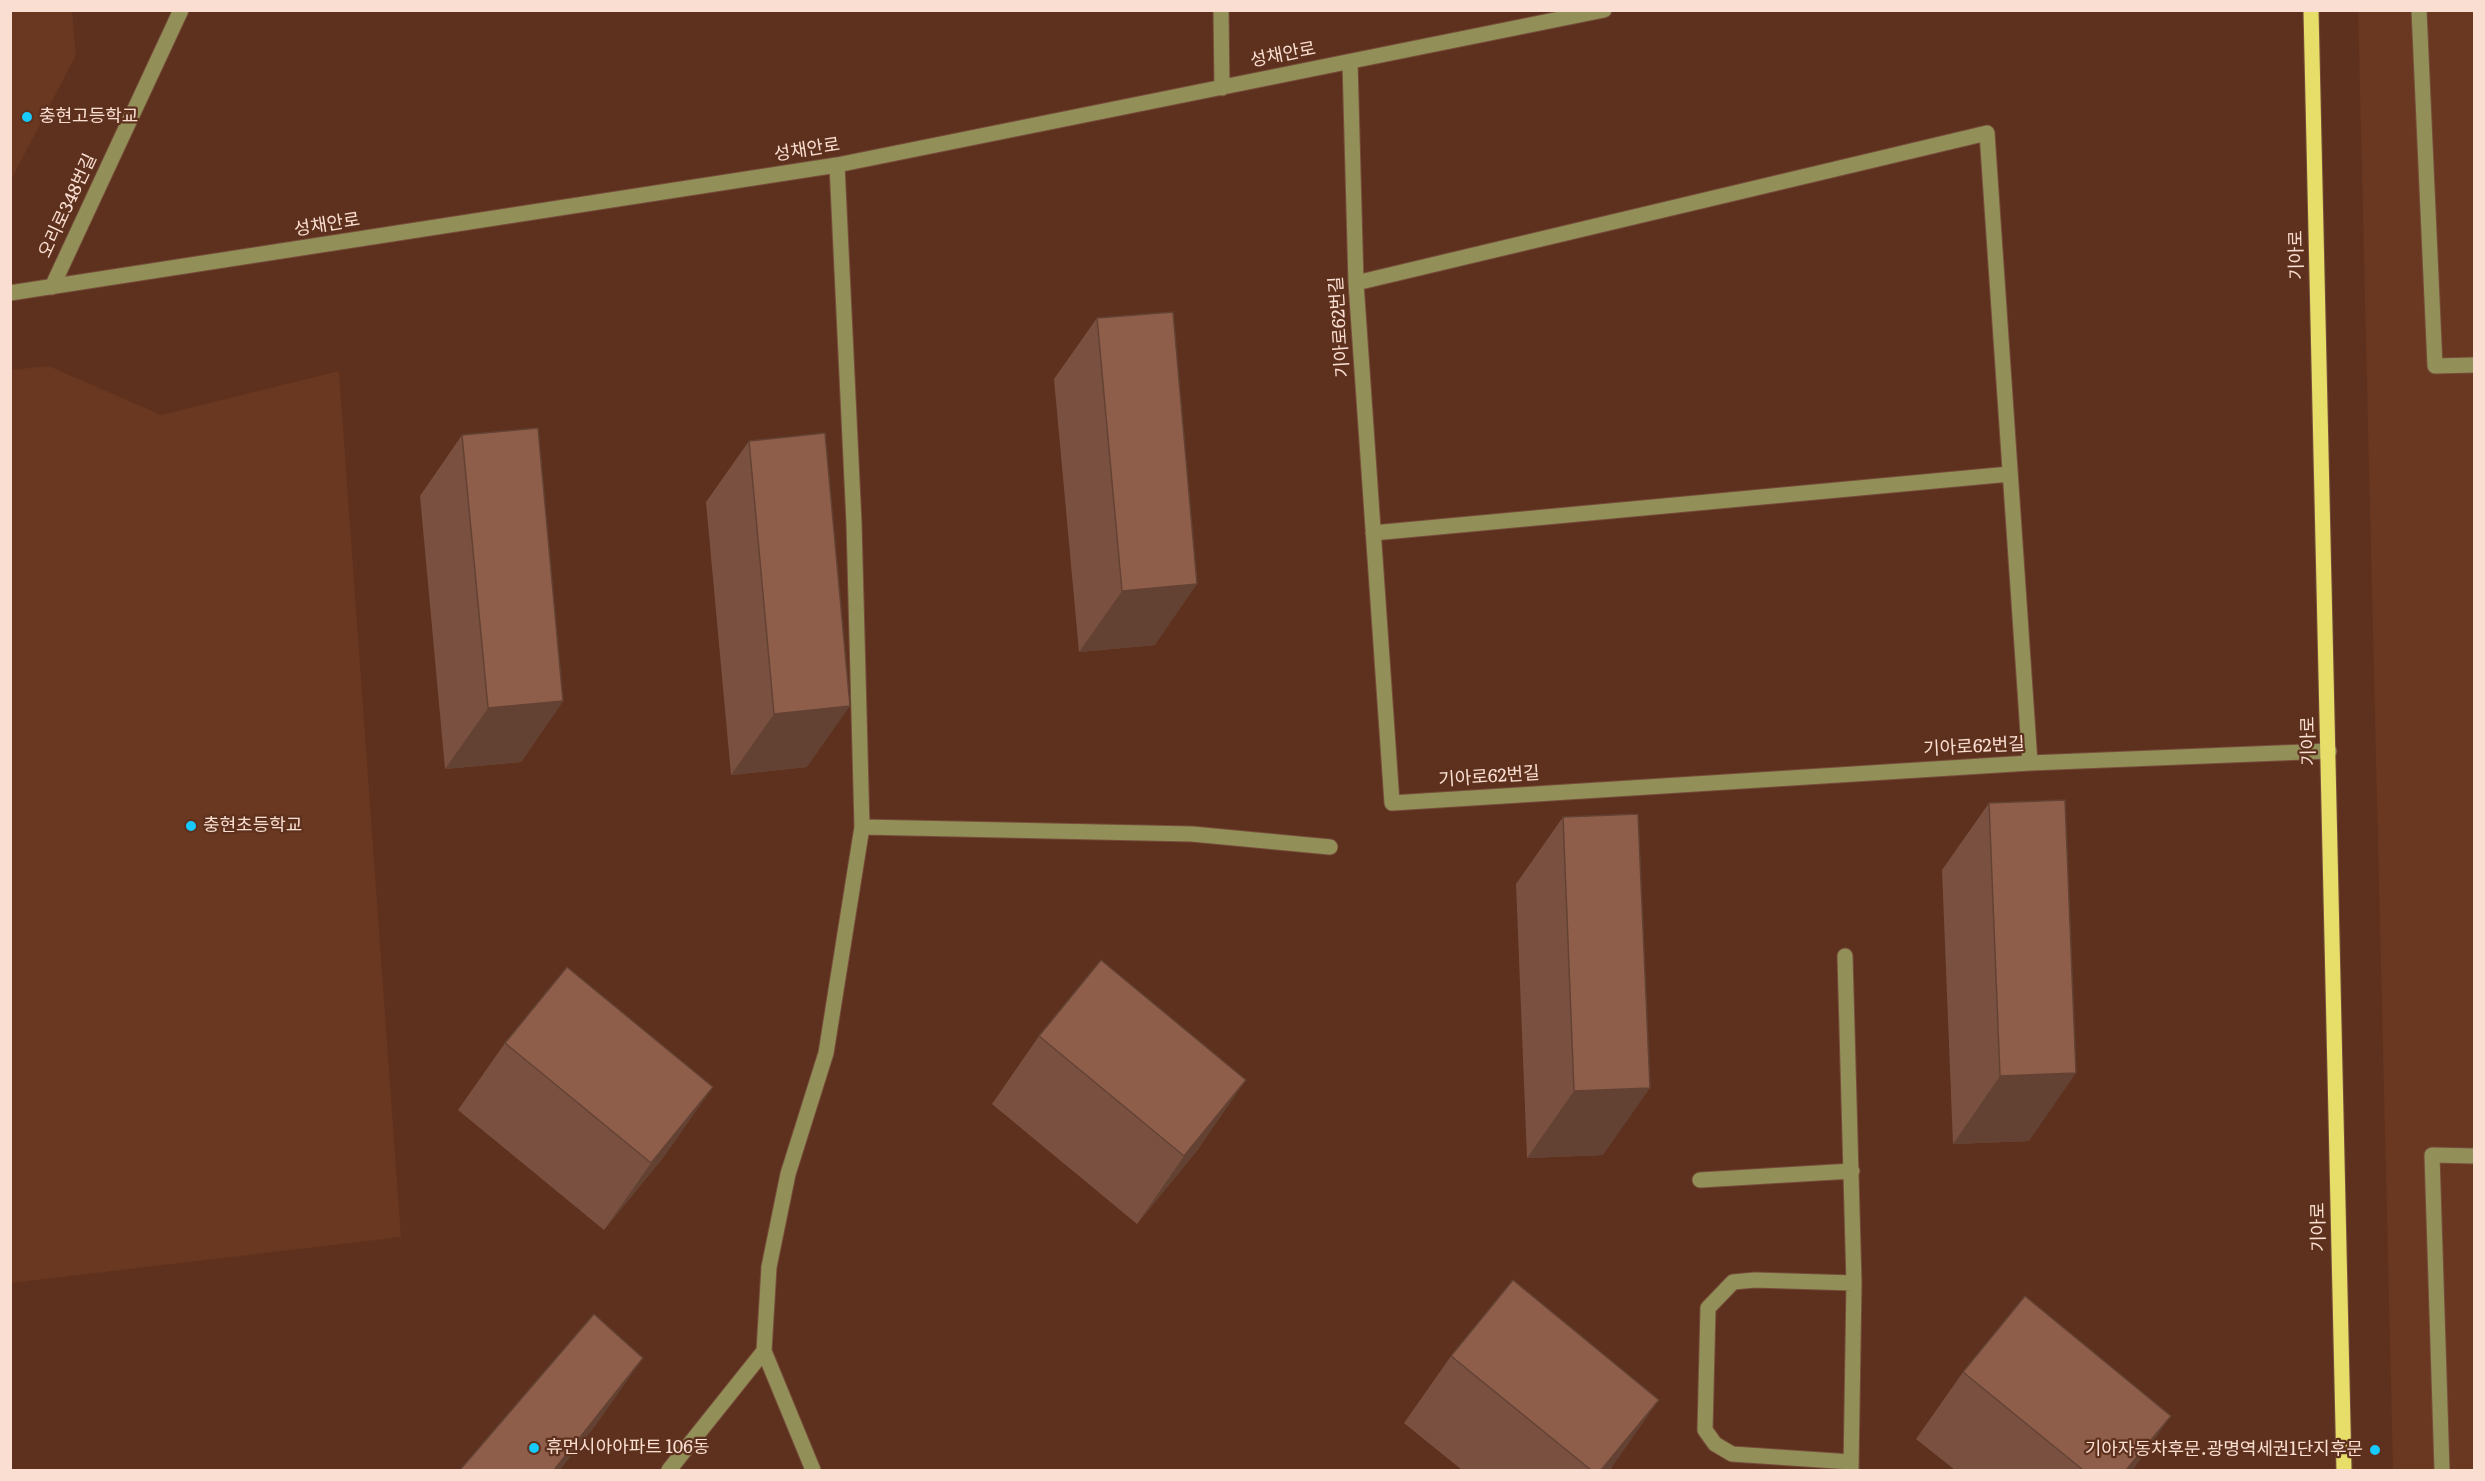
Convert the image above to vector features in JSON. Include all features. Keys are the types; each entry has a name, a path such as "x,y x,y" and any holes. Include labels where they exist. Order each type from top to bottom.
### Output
{"main road":[{"name":"기아로","path":"2311,10 2344,1470"}],"street":[{"name":"오리로348번길","path":"52,287 181,10"},
{"path":"1221,10 1222,88"},
{"name":"성채안로","path":"10,292 837,165 1604,10"},
{"path":"2419,10 2435,366 2475,365"},
{"name":"기아로62번길","path":"1350,62 1356,283 1392,803 2030,763 2329,751"},
{"path":"1356,283 1987,133 2030,763"},
{"path":"813,1470 764,1351 769,1267 788,1174 826,1053 862,827 854,524 837,165"},
{"path":"1373,533 2010,474"},
{"path":"862,827 1192,834 1330,847"},
{"path":"1845,957 1854,1283 1851,1466 1732,1454 1715,1444 1705,1430 1708,1308 1733,1282 1755,1280 1854,1283"},
{"path":"2442,1470 2432,1155 2475,1156"},
{"path":"1700,1180 1852,1171"},
{"path":"669,1470 764,1351"}],"shaded area":[{"name":"충현고등학교","path":"11,10 72,11 76,55 11,180"},
{"path":"2358,11 2474,11 2474,1470 2393,1470"},
{"name":"충현초등학교","path":"49,366 161,415 339,371 401,1237 11,1283 10,370"}],"building":[{"path":"1173,312 1197,584 1122,591 1097,318"},
{"path":"538,428 563,701 488,708 462,435"},
{"path":"825,433 850,706 774,714 749,441"},
{"path":"2065,800 2076,1073 2000,1076 1989,803"},
{"path":"1638,814 1650,1088 1574,1091 1563,817"},
{"path":"1101,960 1246,1080 1184,1156 1039,1036"},
{"path":"567,967 713,1087 651,1163 505,1043"},
{"path":"1513,1280 1659,1400 1601,1470 1591,1470 1451,1356"},
{"path":"2025,1296 2171,1416 2126,1470 2083,1470 1963,1372"},
{"path":"594,1314 643,1358 554,1470 460,1470"}],"place":[{"name":"충현고등학교","path":"27,117"},
{"name":"충현초등학교","path":"191,826"},
{"name":"휴먼시아아파트 106동","path":"534,1448"},
{"name":"기아자동차후문.광명역세권1단지후문","path":"2375,1450"}]}
